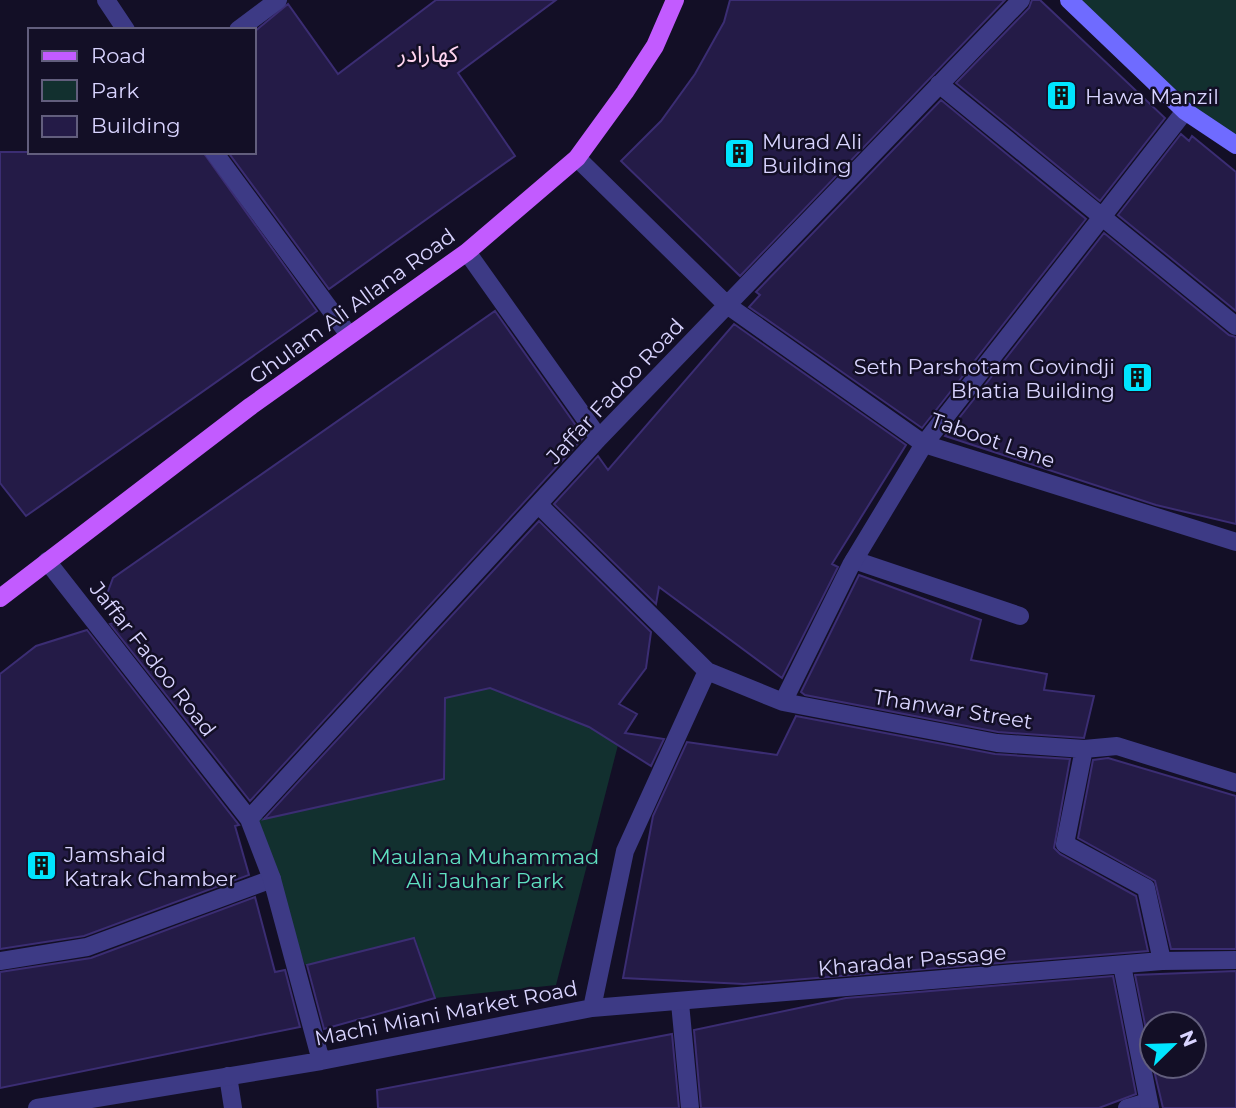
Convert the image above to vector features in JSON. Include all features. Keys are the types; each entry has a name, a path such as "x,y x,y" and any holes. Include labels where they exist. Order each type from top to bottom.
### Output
{"main road":[{"name":"Ghulam Ali Allana Road","path":"0,598 349,335 467,252 576,158 655,46 675,0"}],"street":[{"path":"106,0 125,28"},
{"path":"241,28 278,0"},
{"name":"Jaffar Fadoo Road","path":"249,819 540,506 599,438 1021,0"},
{"path":"1069,0 1185,111 1236,145"},
{"path":"939,84 1236,326"},
{"path":"540,506 707,671 783,702 854,560 924,444 1185,111"},
{"path":"215,154 349,335"},
{"name":"Taboot Lane","path":"576,158 727,305 924,444 1236,542"},
{"path":"467,252 599,438"},
{"path":"854,560 1020,616"},
{"name":"Jaffar Fadoo Road","path":"47,561 249,819 272,879 321,1061"},
{"name":"Machi Miani Market Road","path":"37,1108 321,1061 592,1008 625,851 707,671"},
{"name":"Thanwar Street","path":"783,702 997,743 1084,749 1117,746 1236,783"},
{"path":"1084,749 1065,844 1146,888 1162,961"},
{"path":"0,961 87,947 272,879"},
{"name":"Kharadar Passage","path":"592,1008 680,1003 1162,961 1236,960"},
{"path":"1122,965 1148,1105 1127,1108"},
{"path":"680,1003 690,1108"},
{"path":"228,1076 233,1108"}],"green space":[{"path":"1069,0 1236,0 1236,145"},
{"name":"Maulana Muhammad Ali Jauhar Park","path":"490,688 589,727 618,745 556,985 435,998 415,938 305,965 249,819 274,817 444,779 445,698"}],"building":[{"path":"436,0 556,0 458,73 515,156 329,289 229,154 256,154 256,30 288,4 338,74"},
{"path":"730,0 1005,0 740,276 621,161 661,121 695,74 724,22"},
{"name":"Hawa Manzil","path":"1032,0 1040,0 1165,118 1100,201 956,83 1029,8"},
{"path":"941,100 1086,219 922,428 749,307 760,295 756,292"},
{"path":"1181,134 1189,141 1192,136 1236,172 1236,311 1118,215"},
{"path":"0,152 204,154 317,311 26,516 0,483"},
{"path":"1104,233 1229,335 1236,337 1236,524 1156,505 945,436"},
{"path":"495,311 584,437 250,801 110,624 125,620 107,594 113,578"},
{"path":"734,324 906,445 832,564 838,567 782,678 659,587 656,604 554,504 598,456 608,470"},
{"path":"539,521 651,632 646,668 619,704 637,714 625,733 664,739 651,766 589,727 490,688 445,698 444,779 264,819"},
{"path":"859,575 981,620 971,660 1047,674 1044,690 1094,696 1084,738 998,732 805,695 801,692"},
{"path":"87,630 239,825 235,826 249,875 84,936 0,949 0,674 36,646"},
{"path":"796,716 995,754 1070,759 1054,848 1060,854 1136,896 1148,951 744,984 623,978 653,816 687,742 777,755"},
{"path":"1108,758 1236,796 1236,949 1171,949 1155,881 1078,838 1093,760"},
{"path":"255,897 275,972 285,970 300,1027 0,1088 0,972 91,958"},
{"path":"414,938 435,998 324,1029 307,965"},
{"path":"1236,971 1236,1108 1163,1108 1156,1080 1208,1080 1208,1010 1142,1010 1135,975"},
{"path":"1113,976 1136,1094 1099,1108 701,1108 694,1030 846,998"},
{"path":"672,1034 679,1108 378,1108 377,1090"}],"place":[{"name":"Hawa Manzil","path":"1062,96"},
{"name":"Murad Ali Building","path":"739,153"},
{"name":"Seth Parshotam Govindji Bhatia Building","path":"1138,378"},
{"name":"Jamshaid Katrak Chamber","path":"41,866"}],"district":[{"name":"کھارادر","path":"428,54"}]}
